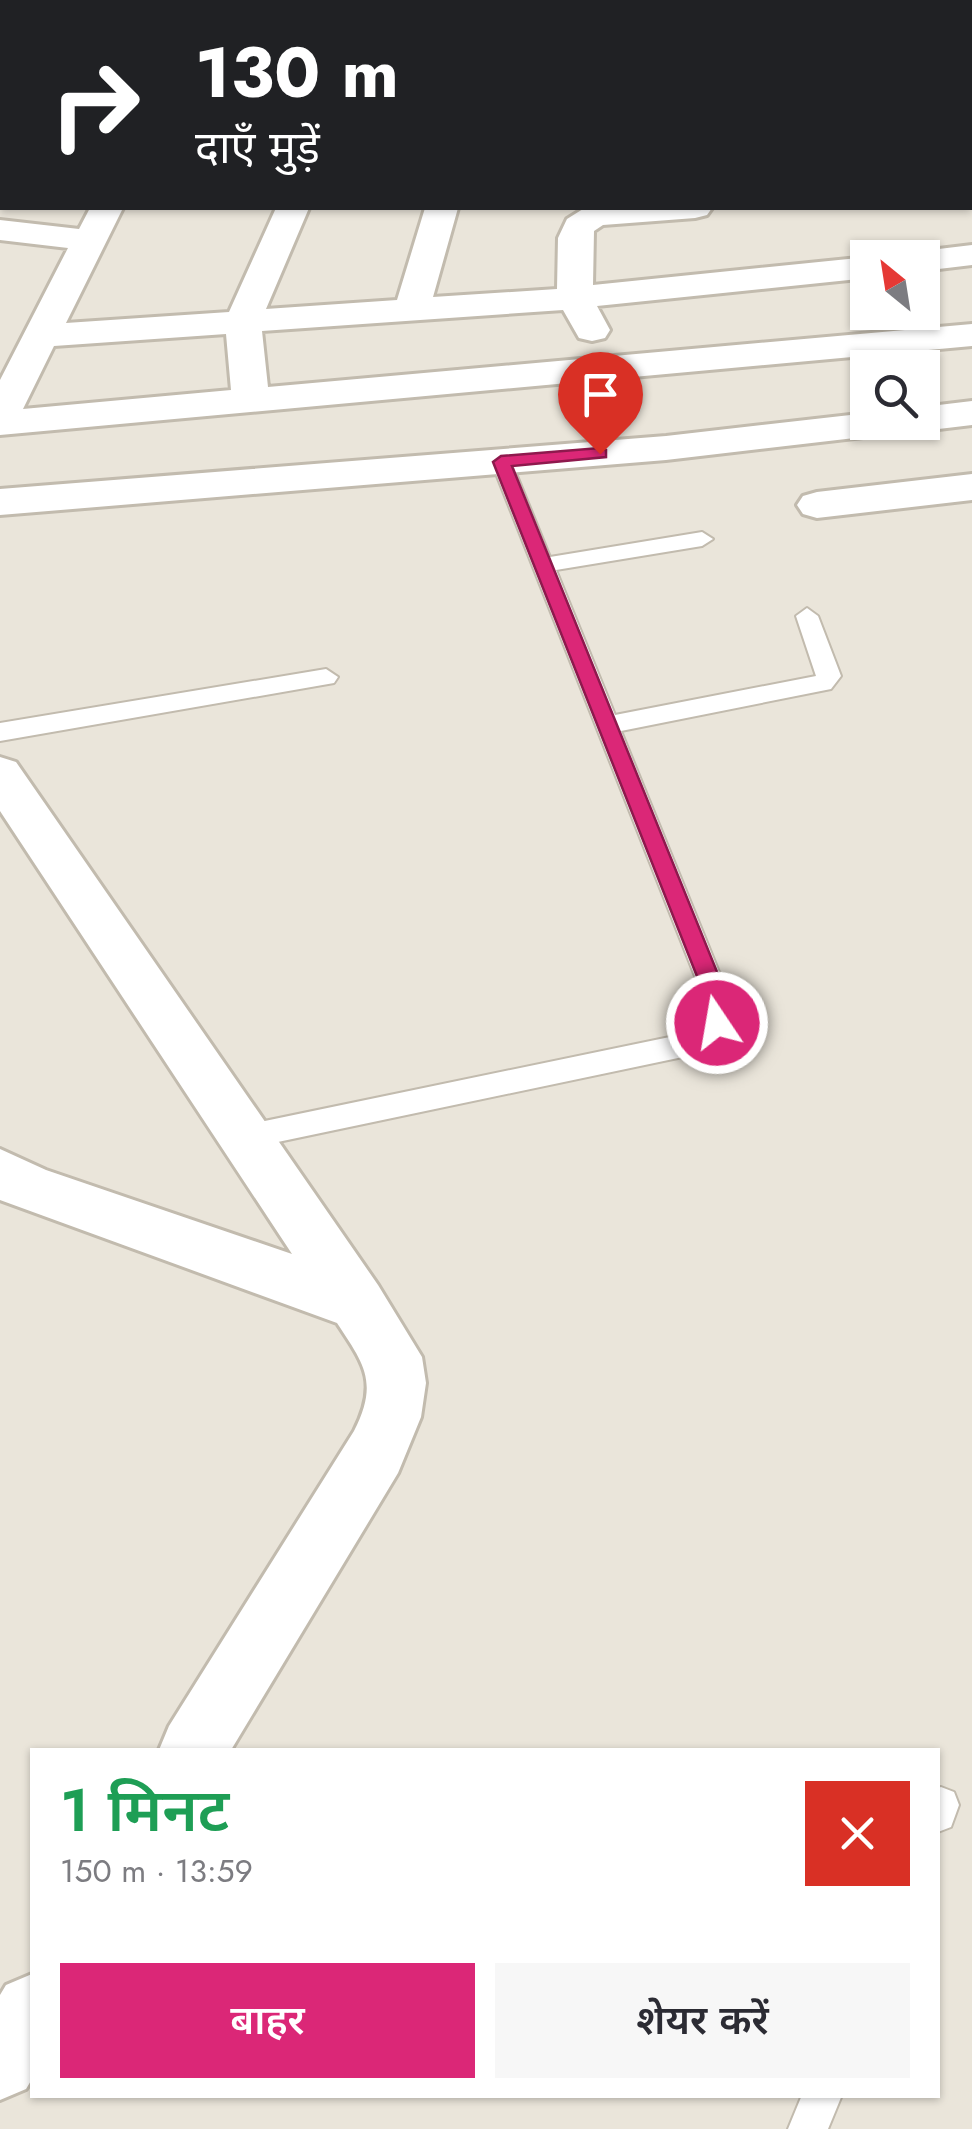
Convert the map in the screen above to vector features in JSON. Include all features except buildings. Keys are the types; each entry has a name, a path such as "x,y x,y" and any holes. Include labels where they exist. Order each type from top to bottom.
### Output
{"street":[{"path":"251,400 243,322 291,210"},
{"path":"412,309 440,210"},
{"path":"611,368 575,298 575,238 585,219 657,210"},
{"path":"0,230 98,224"},
{"path":"0,420 98,224"},
{"path":"940,259 972,256"},
{"path":"41,336 575,298 850,268"},
{"path":"0,420 972,335"},
{"path":"940,416 972,413"},
{"path":"0,502 666,448 850,427"},
{"path":"817,505 972,487"},
{"path":"0,774 393,1357 398,1383 394,1414 376,1452 194,1748"},
{"path":"0,1173 30,1188 358,1304"},
{"path":"0,2064 30,2013"}],"lane":[{"path":"245,1137 697,1044 717,1023 717,999 501,462"},
{"path":"543,565 702,539"},
{"path":"607,725 823,683 829,676 829,666 807,616"},
{"path":"0,732 326,678"},
{"path":"808,2129 821,2098"}],"shaded area":[{"path":"0,210 972,210 972,2129 0,2129"}],"route":[{"path":"600,454 501,462 717,999 717,1023"}]}
